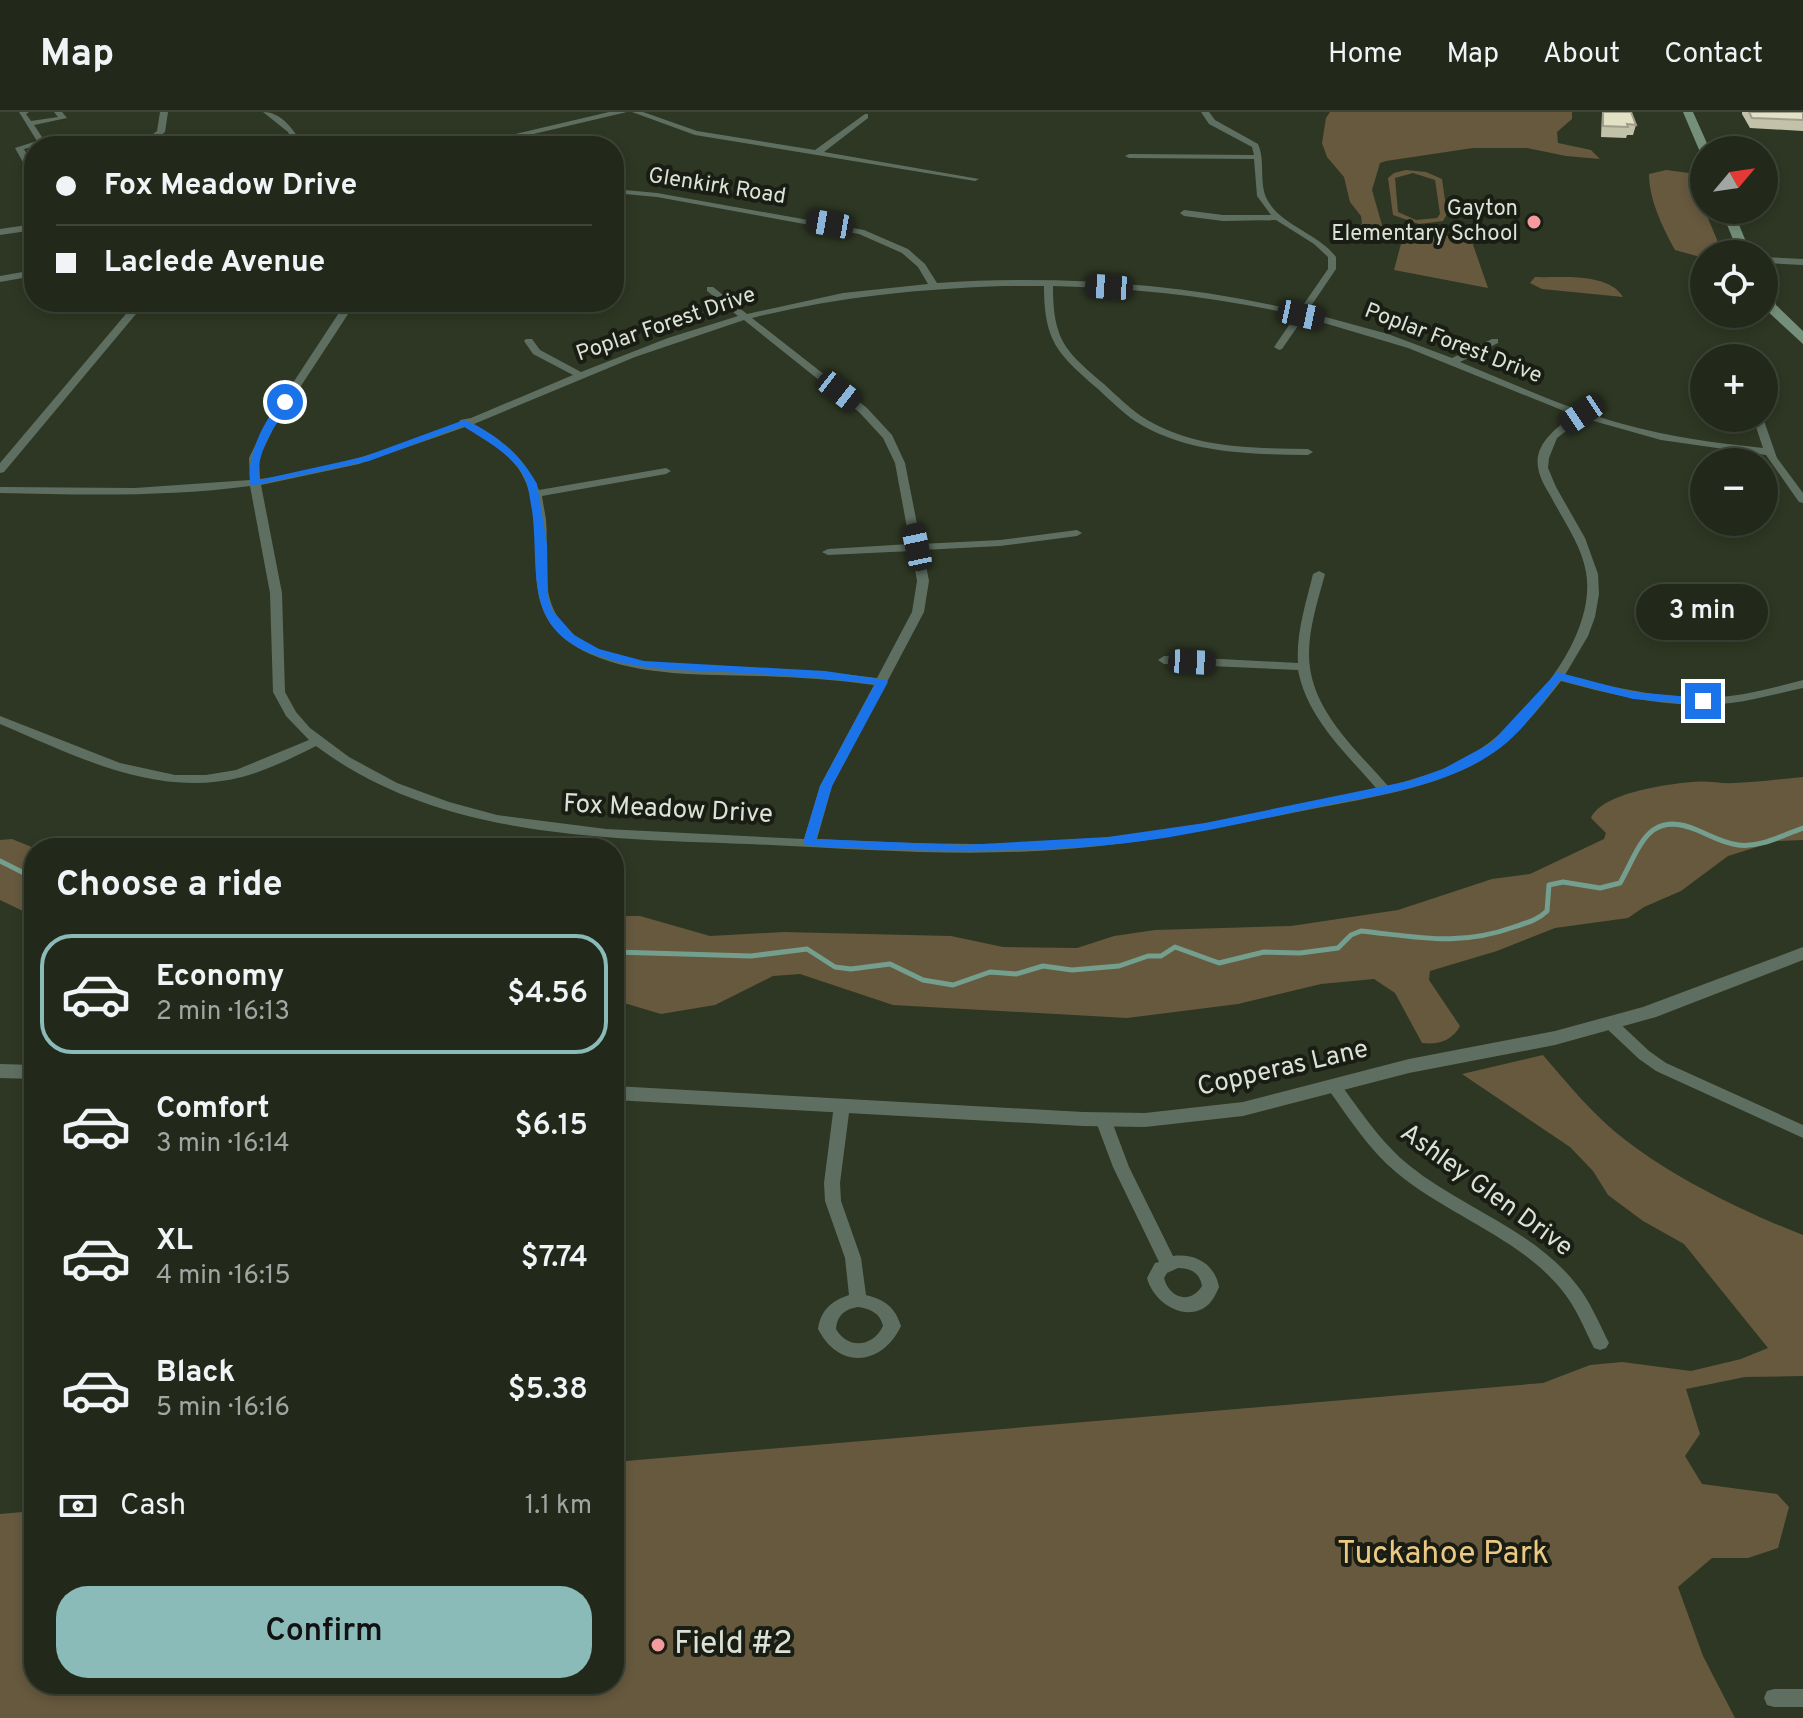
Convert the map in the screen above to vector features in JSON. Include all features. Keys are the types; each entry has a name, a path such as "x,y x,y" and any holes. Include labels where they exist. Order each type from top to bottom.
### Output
{"main road":[{"path":"1688,112 1698,136"},
{"path":"1778,313 1803,340"}],"street":[{"path":"25,112 22,113 37,136"},
{"path":"29,124 63,118 58,112"},
{"path":"156,136 161,132 164,112"},
{"path":"267,112 294,136"},
{"path":"514,136 622,112"},
{"path":"636,112 695,133 975,179"},
{"path":"1205,112 1212,122 1252,143 1258,157 1261,195 1279,217 1326,249 1333,261 1332,269 1279,347"},
{"path":"817,153 865,116"},
{"path":"1129,156 1258,157"},
{"name":"Glenkirk Road","path":"624,192 673,197 861,232 893,243 915,257 929,273 934,286"},
{"path":"1184,213 1223,218 1279,217"},
{"path":"0,232 24,228"},
{"path":"1778,261 1803,262"},
{"path":"1778,269 1803,270"},
{"path":"0,279 24,275"},
{"path":"1049,284 1049,325 1056,343 1070,360 1140,420 1169,434 1209,446 1308,452"},
{"name":"Poplar Forest Drive","path":"0,490 154,493 254,484 366,459 671,340 745,317 837,298 934,286 1049,284 1176,294 1301,315 1380,335 1582,414 1675,439 1740,448"},
{"path":"710,289 863,410 881,428 900,463 917,547 923,581 918,612 826,786 809,843"},
{"path":"0,470 133,312"},
{"name":"Fox Meadow Drive","path":"345,312 264,437 254,458 254,484 276,593 279,692 290,715 318,741 367,774 397,789 492,818 556,828 925,849 1070,845 1205,827 1385,790 1447,772 1495,746 1525,717 1557,676 1581,638 1589,617 1592,571 1582,540 1545,474 1543,455 1556,432 1582,414"},
{"path":"529,341 536,352 580,375"},
{"path":"1452,362 1495,341"},
{"path":"464,422 514,457 524,469 535,494 541,544 542,597 546,611 563,631 584,646 616,659 644,665 825,674 882,682"},
{"path":"1778,465 1803,500"},
{"path":"535,494 666,471"},
{"path":"828,552 1000,543 1077,533"},
{"path":"1319,574 1306,634 1305,678 1323,714 1385,790"},
{"path":"1164,660 1304,667"},
{"path":"1557,676 1633,695 1675,701 1747,697 1803,684"},
{"path":"0,720 124,769 158,779 189,781 239,773 318,741"},
{"name":"Copperas Lane","path":"624,1094 1103,1119 1145,1120 1218,1113 1409,1066 1531,1044 1610,1023 1692,996 1803,953"},
{"path":"1610,1023 1661,1067 1803,1132"},
{"path":"0,1071 24,1072"},
{"name":"Ashley Glen Drive","path":"1333,1085 1377,1143 1405,1171 1519,1242 1565,1282 1581,1303 1600,1343"},
{"path":"842,1105 832,1183 833,1201 839,1226 853,1258 858,1300"},
{"path":"1103,1119 1121,1167 1168,1263"},
{"path":"1774,1698 1803,1698"}],"green space":[{"path":"1330,112 1572,112 1572,119 1557,132 1558,143 1591,150 1600,159 1527,148 1473,148 1380,163 1372,190 1384,232 1375,235 1357,231 1362,223 1361,216 1350,202 1344,177 1327,157 1322,143"},
{"path":"1406,170 1426,172 1442,179 1447,214 1443,221 1419,224 1393,215 1388,178","holes":["1413,173 1435,180 1440,214 1437,218 1416,220 1398,212 1395,178"]},
{"path":"1666,170 1689,173 1690,224 1710,224 1717,240 1690,240 1690,254 1675,250 1651,194 1649,174"},
{"path":"1403,236 1470,236 1488,288 1394,270"},
{"path":"1535,277 1595,280 1607,283 1623,297 1542,289 1530,283"},
{"path":"1803,777 1803,840 1776,841 1728,856 1681,891 1644,907 1628,918 1555,928 1497,951 1430,971 1429,980 1460,1026 1449,1038 1434,1043 1422,1043 1395,993 1374,979 1321,984 1238,1004 1127,1018 893,1005 800,974 773,976 715,1005 661,1014 624,1003 624,916 640,916 710,936 783,932 951,936 1003,947 1077,948 1114,936 1155,930 1291,926 1398,910 1492,879 1530,874 1604,839 1606,833 1591,818 1597,809 1621,796 1667,785"},
{"path":"12,839 24,844 24,912 0,900 0,840"},
{"name":"Tuckahoe Park","path":"1543,1055 1602,1120 1644,1153 1710,1193 1803,1235 1803,1376 1745,1377 1686,1389 1700,1434 1685,1456 1702,1484 1777,1494 1789,1507 1778,1548 1748,1558 1712,1558 1678,1587 1703,1656 1735,1718 0,1718 0,1514 24,1512 24,1694 624,1694 624,1461 1543,1383 1590,1365 1622,1362 1691,1371 1741,1359 1768,1348 1684,1244 1643,1221 1608,1195 1593,1171 1570,1147 1462,1074"}],"building":[{"path":"1603,112 1631,112 1636,125 1603,126"},
{"path":"1749,112 1803,112 1803,120 1752,118"}],"waterway":[{"path":"624,952 751,956 807,949 835,967 851,969 890,964 923,980 953,985 990,972 1016,974 1043,966 1072,970 1119,966 1148,956 1161,956 1175,947 1219,963 1264,952 1300,953 1338,948 1351,935 1361,931 1438,939 1475,937 1540,917 1547,911 1549,885 1563,882 1600,888 1620,883 1640,845 1656,828 1667,824 1697,830 1738,845 1755,845 1803,828"},
{"path":"0,861 24,873"}],"place":[{"name":"Gayton Elementary School","path":"1534,222"},
{"name":"Field #2","path":"658,1645"}],"route":[{"path":"285,402 257,449 253,467 254,484 366,459 464,422 503,447 524,469 533,484 541,544 542,597 546,611 570,638 584,646 616,659 644,665 825,674 882,682 826,786 809,843 963,849 1108,841 1205,827 1364,795 1431,778 1473,760 1512,732 1557,676 1633,695 1703,701"}]}
